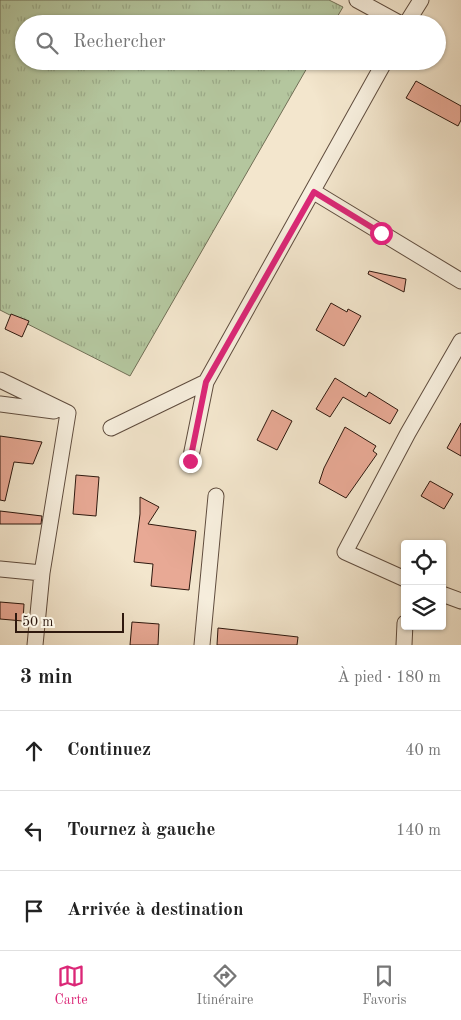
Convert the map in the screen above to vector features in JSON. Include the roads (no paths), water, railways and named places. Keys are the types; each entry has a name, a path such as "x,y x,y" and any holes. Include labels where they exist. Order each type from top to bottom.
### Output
{"street":[{"path":"357,0 385,15"},
{"path":"412,15 421,0"},
{"path":"190,461 206,382 314,192 380,70"},
{"path":"314,192 461,281"},
{"path":"401,577 346,552 408,433 461,341"},
{"path":"0,380 68,413"},
{"path":"111,428 206,382"},
{"path":"0,404 68,413"},
{"path":"35,645 42,573 68,413"},
{"path":"202,645 216,496"},
{"path":"0,569 42,573"},
{"path":"446,595 461,601"},
{"path":"404,645 405,630"}]}
